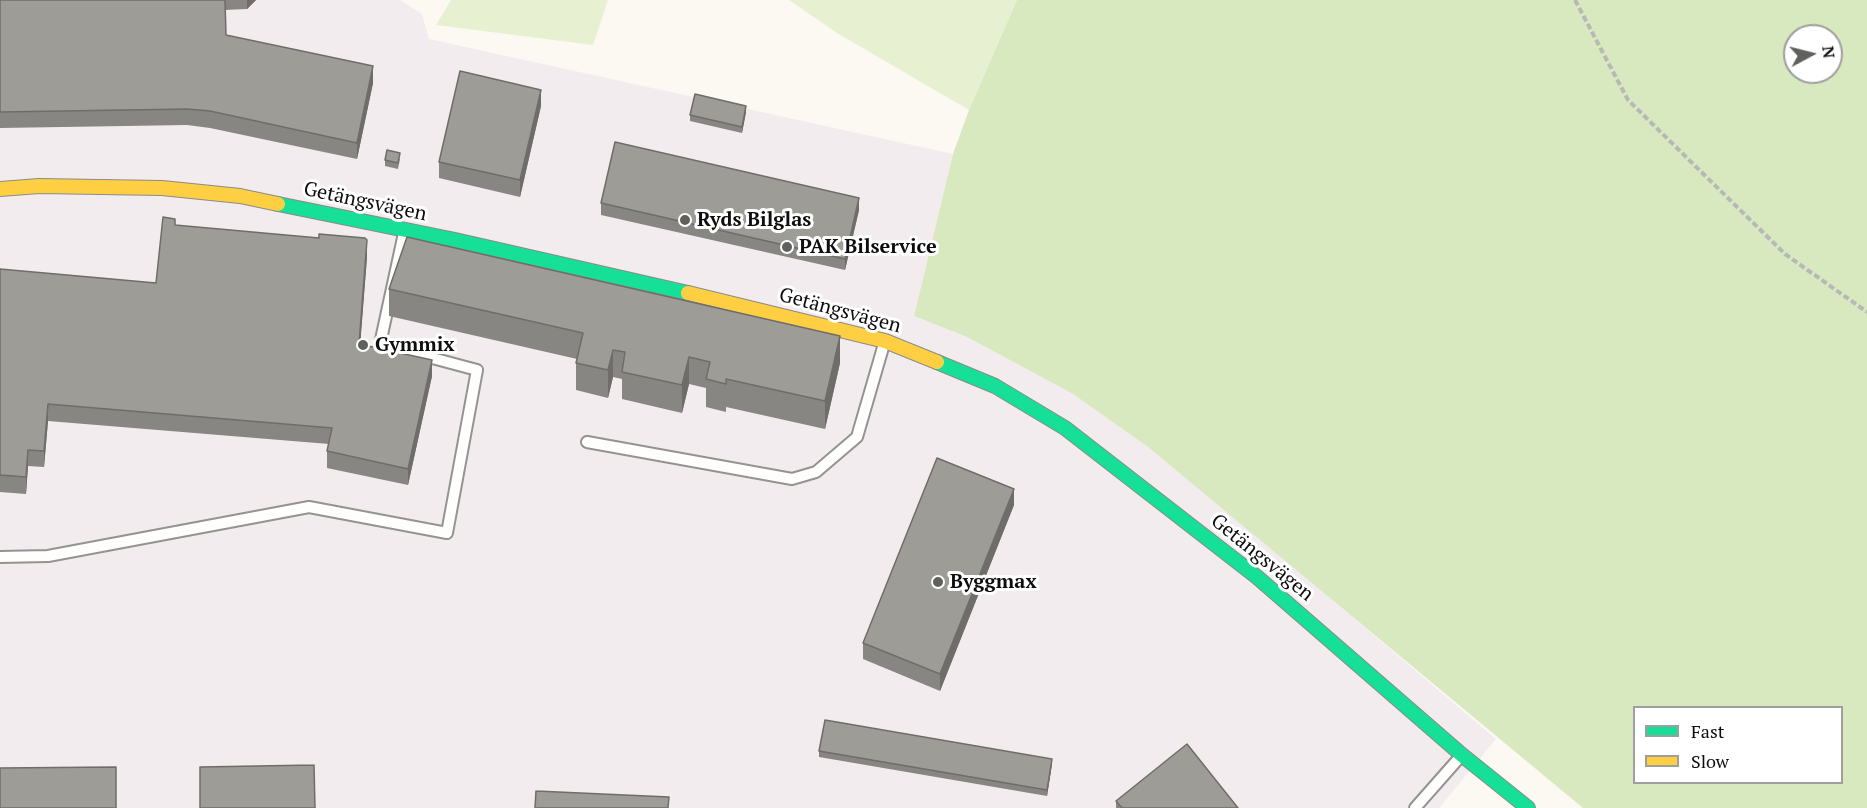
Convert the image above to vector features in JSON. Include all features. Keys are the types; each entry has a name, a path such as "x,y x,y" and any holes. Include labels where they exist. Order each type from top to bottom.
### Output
{"street":[{"name":"Getängsvägen","path":"0,189 39,186 151,188 229,194 405,230 712,298 885,341 995,386 1065,428 1257,577 1462,755 1528,808"}],"lane":[{"path":"0,557 48,556 309,507 447,533 477,370 380,344 405,230"},
{"path":"587,442 792,479 816,472 857,437 885,341"},
{"path":"1415,808 1462,755"}],"path":[{"path":"1575,0 1628,100 1785,254 1867,312"}],"shaded area":[{"path":"0,0 400,0 422,14 429,39 953,154 914,316 967,337 1073,394 1148,447 1496,739 1439,808 0,808"}],"green space":[{"path":"451,0 608,0 593,45 436,25"},
{"path":"789,0 1017,0 969,110 837,33"},
{"path":"1017,0 1867,0 1867,808 1583,808 1148,447 1073,394 967,337 914,316 953,154 969,110"}],"building":[{"path":"0,0 225,0 226,35 373,66 357,143 210,111 187,109 0,112"},
{"path":"460,71 541,90 520,180 439,162"},
{"path":"695,94 746,106 742,127 690,115"},
{"path":"615,142 859,198 845,259 601,203"},
{"path":"387,150 400,153 398,163 385,160"},
{"path":"163,217 175,219 175,225 319,238 319,234 367,240 359,344 432,360 408,469 327,451 332,428 48,404 44,451 28,450 26,477 0,475 0,269 156,283"},
{"path":"407,237 840,336 825,401 726,379 726,384 706,379 710,362 689,357 682,385 622,372 625,352 613,350 608,370 576,363 583,333 389,289"},
{"name":"Byggmax","path":"937,458 1014,489 940,674 863,643"},
{"path":"825,720 1052,759 1047,790 819,751"},
{"path":"1187,744 1238,808 1122,808 1116,801"},
{"path":"314,765 315,808 200,808 200,767"},
{"path":"116,767 116,808 0,808 0,768"},
{"path":"536,791 669,797 668,808 535,808"}],"traffic: fast":[{"path":"278,204 455,240 688,293"},
{"path":"937,362 995,386 1065,428 1257,577 1462,755 1528,808"}],"traffic: slow":[{"path":"0,189 39,186 162,188 240,196 278,204"},
{"path":"688,293 885,341 937,362"}],"place":[{"name":"Ryds Bilglas","path":"685,220"},
{"name":"PAK Bilservice","path":"787,247"},
{"name":"Gymmix","path":"363,345"},
{"name":"Byggmax","path":"938,582"}]}
